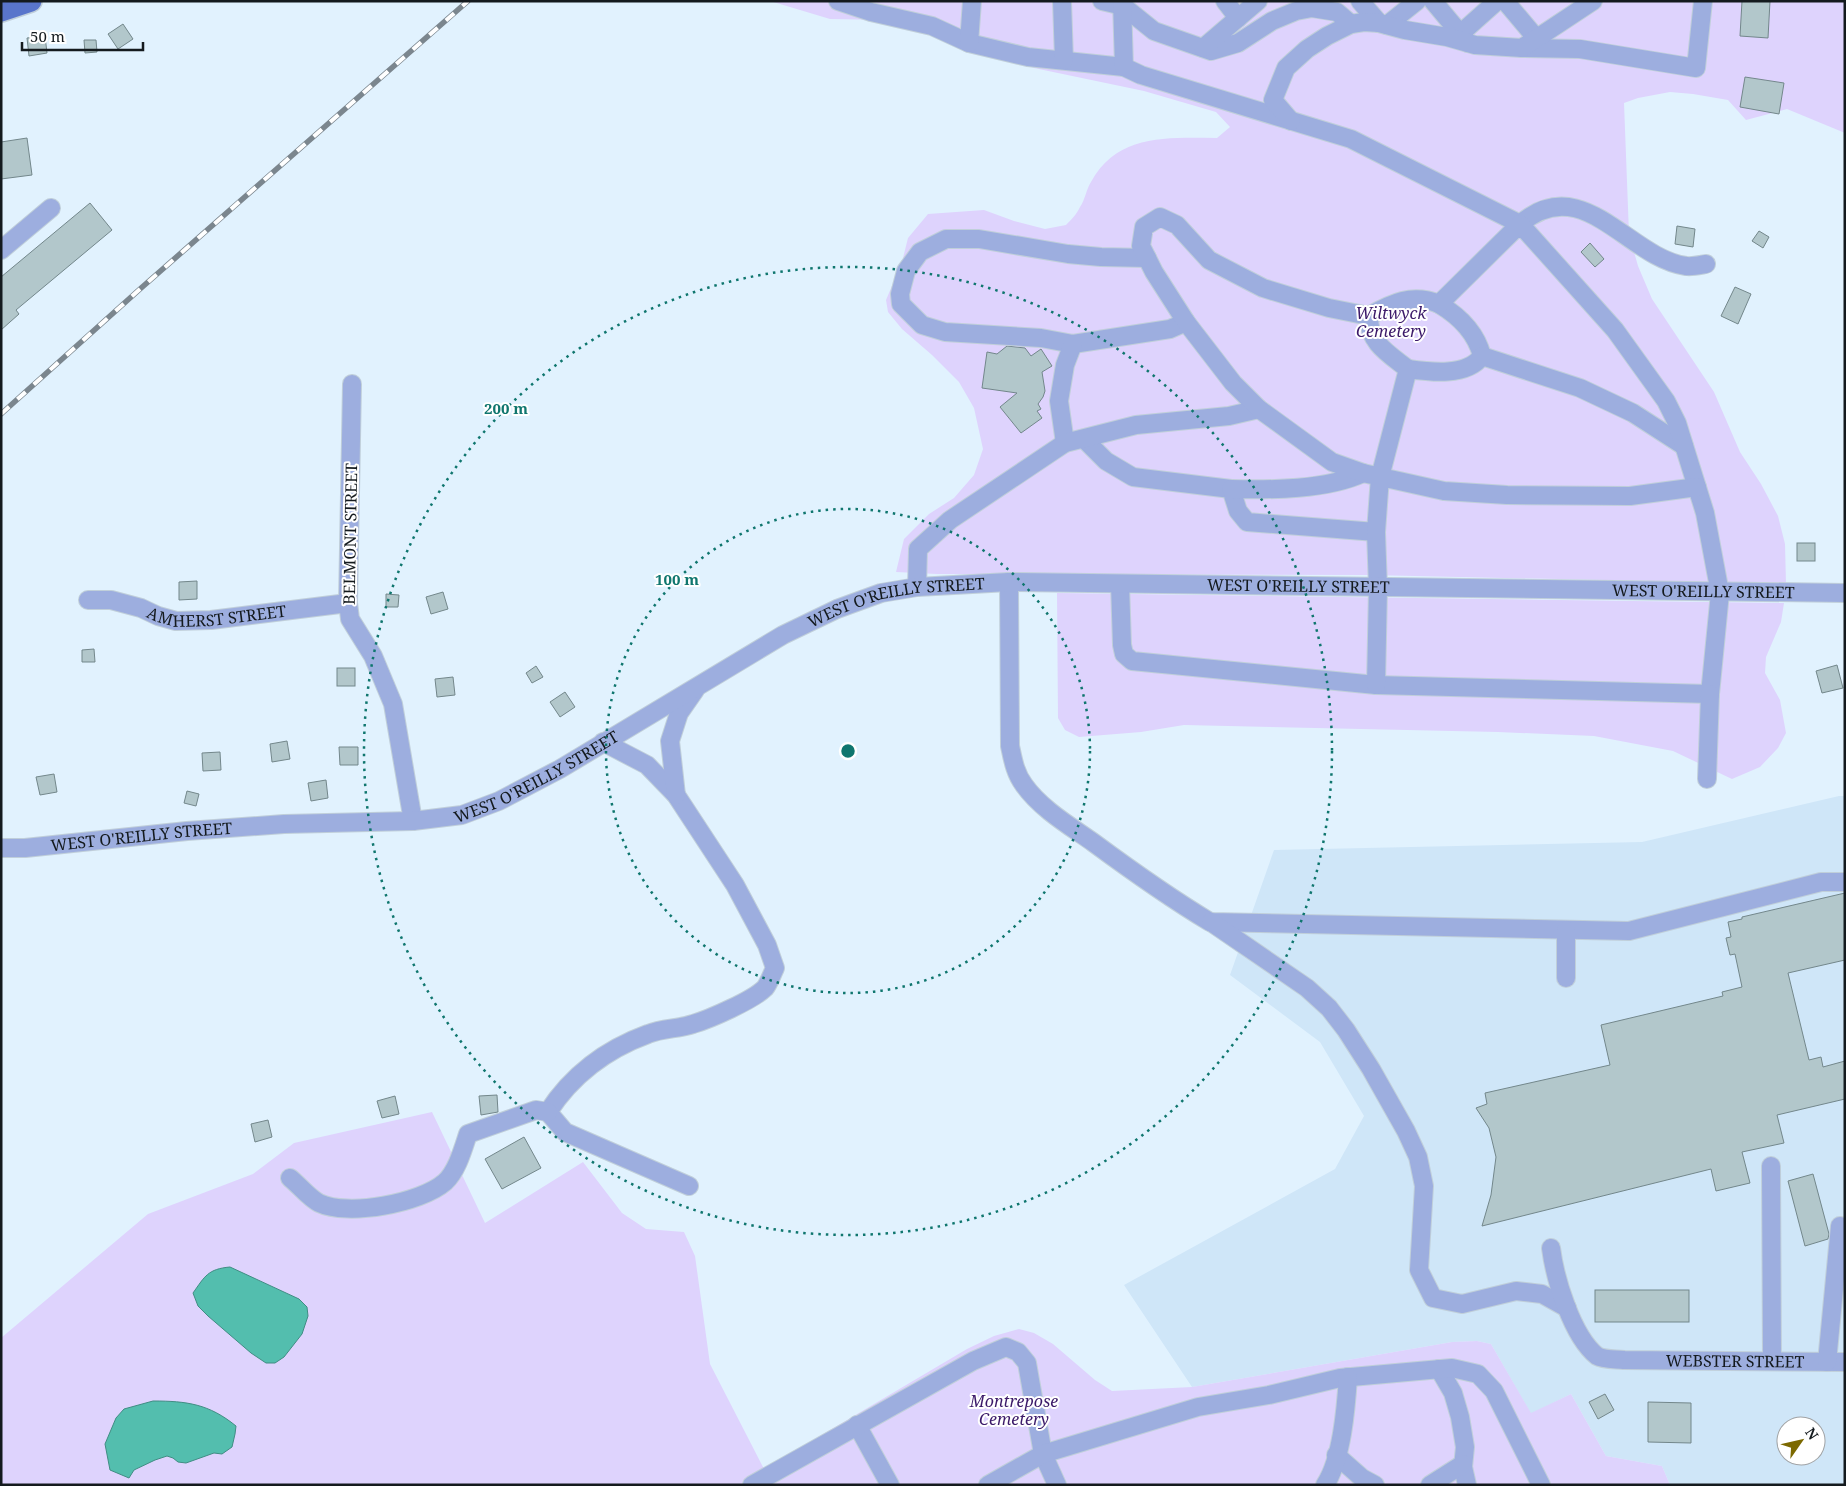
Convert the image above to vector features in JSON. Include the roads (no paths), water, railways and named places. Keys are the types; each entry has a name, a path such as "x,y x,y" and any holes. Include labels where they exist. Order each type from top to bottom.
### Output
{"main road":[{"path":"1,11 31,1"}],"street":[{"path":"838,1 871,12 932,26 969,43 1028,58 1124,67 1141,76 1351,139 1520,224 1615,330 1666,400 1677,423 1705,513 1720,593 1710,694 1708,779"},
{"path":"969,43 972,1"},
{"path":"1062,1 1064,60"},
{"path":"1102,1 1122,4 1154,31 1211,51 1238,44 1272,21 1296,10 1312,8 1337,12 1351,24"},
{"path":"1225,1 1238,18"},
{"path":"1203,48 1258,1"},
{"path":"1360,1 1383,24"},
{"path":"1383,24 1417,1"},
{"path":"1433,1 1464,38"},
{"path":"1464,38 1497,1"},
{"path":"1505,1 1537,39"},
{"path":"1291,121 1273,100 1286,68 1307,49 1351,24 1364,22 1383,24 1405,30 1464,38 1498,48 1580,49 1696,68 1703,1"},
{"path":"1122,4 1124,67"},
{"path":"1522,48 1583,4"},
{"path":"1439,304 1533,213 1560,206 1584,211 1612,224 1640,245 1671,262 1688,266 1706,264"},
{"path":"1,250 51,208"},
{"path":"1482,356 1479,345 1456,314 1427,298 1407,299 1387,306 1368,316 1329,308 1263,288 1209,260 1177,225 1160,217 1144,227 1141,246 1147,258 1186,322 1233,383 1260,409 1332,462 1371,475 1444,491 1507,495 1630,496 1696,487"},
{"path":"1147,258 1068,254 979,239 946,239 920,252 906,271 900,294 901,304 922,325 945,332 1041,338 1073,344 1170,329 1186,322"},
{"path":"1368,316 1368,327 1374,340 1408,369 1431,372 1456,370 1477,362 1482,356"},
{"path":"1065,443 1059,401 1065,365 1073,344"},
{"path":"1482,356 1580,388 1634,414 1684,446"},
{"path":"1376,685 1378,588 1371,475 1408,369"},
{"name":"BELMONT STREET","path":"352,384 348,603 350,619 373,656 393,704 413,821"},
{"path":"917,587 918,550 950,520 1065,443 1136,425 1229,416 1260,409"},
{"path":"1084,439 1106,461 1133,477 1262,490 1330,484 1371,475"},
{"path":"1231,488 1238,511 1247,522 1376,532"},
{"path":"1009,582 1010,746 1018,775 1033,796 1058,818 1170,898 1210,922 1307,988 1329,1008 1346,1030 1371,1069 1406,1131 1418,1157 1424,1186 1419,1270 1433,1298 1462,1304 1516,1291 1542,1294 1567,1308"},
{"name":"WEST O'REILLY STREET","path":"1,848 25,848 187,831 284,824 413,821 462,815 499,801 560,769 783,634 837,609 881,593 917,587 1009,582 1720,593 1845,593"},
{"path":"1120,584 1122,645 1124,654 1132,661 1376,685 1710,694"},
{"name":"AMHERST STREET","path":"88,600 111,600 141,608 158,616 176,621 211,620 348,603"},
{"path":"676,795 670,741 679,713 698,685"},
{"path":"548,1112 558,1096 591,1064 623,1044 651,1032 693,1024 746,1000 765,988 775,968 767,945 734,885 676,795 647,765 604,742"},
{"path":"1210,922 1629,931 1821,882 1845,882"},
{"path":"1566,930 1566,978"},
{"path":"290,1178 319,1203 338,1207 359,1208 412,1200 431,1192 451,1175 468,1134 536,1110 548,1112 565,1132 689,1186"},
{"path":"1771,1166 1772,1361"},
{"path":"1836,1362 1840,1226"},
{"name":"WEBSTER STREET","path":"1550,1248 1556,1275 1567,1308 1584,1342 1599,1357 1624,1360 1836,1362"},
{"path":"762,1482 857,1425 973,1361 1006,1347 1018,1352 1026,1363 1043,1454 1057,1485"},
{"path":"988,1485 1043,1454 1198,1407 1269,1395 1348,1377 1452,1368 1478,1374 1494,1391 1541,1485"},
{"path":"1439,1369 1453,1393 1460,1417 1465,1447 1463,1464 1467,1485"},
{"path":"1325,1485 1332,1474 1346,1412 1348,1377"},
{"path":"857,1425 890,1485"},
{"path":"1336,1455 1362,1478 1375,1485"},
{"path":"1430,1485 1463,1464"}],"railway":[{"path":"1,414 140,289 468,1"}],"park label":[{"name":"Wiltwyck Cemetery","path":"1391,322"},
{"name":"Montrepose Cemetery","path":"1014,1410"}]}
